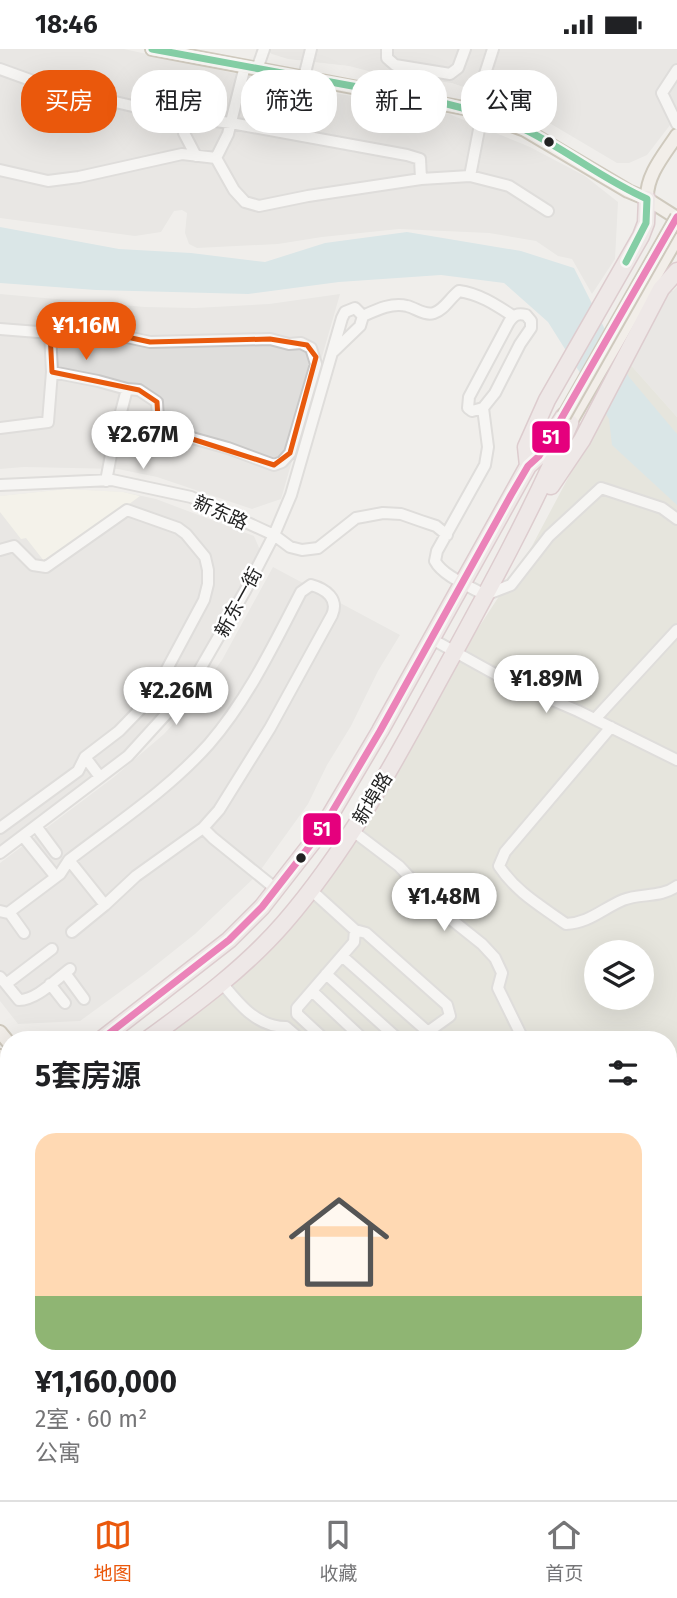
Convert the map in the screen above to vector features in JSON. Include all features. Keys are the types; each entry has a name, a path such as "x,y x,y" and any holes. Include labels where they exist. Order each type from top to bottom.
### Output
{"highway":[{"path":"528,466 526,447 547,400 646,223 647,199"},
{"path":"538,497 550,488 582,440 662,289 677,271"},
{"path":"528,466 567,419"},
{"path":"538,497 567,419"},
{"name":"新埠路","path":"112,1031 229,940 276,889 319,834 380,731 528,466"},
{"name":"新埠路","path":"159,1031 222,983 255,953 311,890 353,831 538,497"}],"main road":[{"path":"152,49 263,70"},
{"path":"530,133 677,218 567,419"},
{"path":"647,199 649,179 677,135"},
{"path":"567,419 677,238"}],"street":[{"path":"216,157 251,68 264,49"},
{"path":"306,70 311,49"},
{"path":"387,49 387,58 395,65 425,70"},
{"path":"447,74 458,68 465,49"},
{"path":"488,70 493,49"},
{"path":"0,69 47,86 131,105"},
{"path":"677,70 662,93 677,124"},
{"path":"227,122 407,155 419,159 421,179"},
{"path":"184,133 196,156"},
{"path":"470,176 475,133"},
{"path":"0,170 48,181 91,175 182,154 216,157"},
{"path":"216,157 234,190 245,202 259,206 421,179 470,176 509,186 548,211"},
{"path":"363,316 396,305 405,305 427,314 435,313 459,292 469,292 495,303 513,316"},
{"name":"新东一街","path":"0,853 128,756 188,691 274,535 291,495 332,353 345,312 355,307 363,316 360,326 332,353"},
{"path":"526,314 531,321 531,328 495,393 483,408 472,411 467,403 513,316 526,314"},
{"path":"0,329 99,331 142,341 160,342 270,339 307,345 316,357 290,453 282,462 274,465 228,448 167,431 158,419 157,402 139,390 52,372"},
{"path":"48,422 52,372 50,332"},
{"path":"106,481 127,389"},
{"path":"483,408 488,456 435,561 438,567 464,580 489,588 511,585 549,536 601,488 662,508 677,519"},
{"path":"0,428 48,422 61,424"},
{"name":"新东路","path":"0,485 106,481 191,498 274,535 290,547 302,550 318,548 356,518 383,513 401,514 436,526 447,535"},
{"path":"0,550 14,546 33,565 46,567 127,510 178,528 197,545 205,557 209,577 204,600 152,697 119,731 85,757 78,771 0,828"},
{"path":"24,933 5,912 55,877 69,860 161,790 207,746 237,707 259,672 301,592 311,585 324,590 331,596 334,604 332,615 260,745 219,810 203,828 136,876 72,932"},
{"path":"595,719 677,631"},
{"path":"430,638 504,679 595,719 677,760"},
{"path":"611,727 505,852 499,866 525,895 566,924 596,916 624,899 651,896 677,886"},
{"path":"85,757 100,777"},
{"path":"36,826 56,853"},
{"path":"203,828 276,889"},
{"path":"353,831 398,866 442,912 495,958 502,973 498,988 519,1031"},
{"path":"23,835 55,877"},
{"path":"69,860 105,905"},
{"path":"311,890 355,930 366,933 447,1005 450,1016 429,1031"},
{"path":"284,1031 297,1014 297,1008 354,942 355,930"},
{"path":"52,949 3,980 19,1000 24,1000 67,971 84,999"},
{"path":"342,957 427,1031"},
{"path":"326,974 389,1031"},
{"path":"222,983 237,1001 261,1021 271,1027 286,1027 291,1031"},
{"path":"50,984 65,1003"},
{"path":"312,991 354,1031"},
{"path":"297,1014 315,1031"}],"highlighted area":[{"path":"99,331 150,342 270,339 307,345 316,357 290,453 274,465 167,431 158,419 157,402 139,390 52,372 50,332"}],"shaded area":[{"path":"0,49 124,49 220,70 131,70 131,133 227,133 227,72 241,75 241,133 337,133 337,94 351,96 351,133 447,133 449,114 461,119 461,133 496,133 530,147 585,176 618,202 615,259 592,294 572,259 558,256 536,241 489,233 399,229 278,244 197,248 189,244 185,233 187,213 182,210 174,211 161,232 135,236 0,218"},
{"path":"265,49 677,49 677,116 647,155 629,163 617,163 557,128 557,70 461,70 461,86 447,82 447,70 364,70 288,59"},
{"path":"677,287 677,417 629,363 668,290 673,291"},
{"path":"0,294 145,307 195,308 269,304 340,294 281,499 252,509 157,477 118,469 0,469"},
{"path":"629,363 677,417 677,1031 166,1031 287,932 331,877 385,793 475,633 532,546"},
{"path":"67,489 123,492 156,499 254,536 260,550 223,620 186,681 126,751 0,845 0,496"},
{"path":"67,489 123,492 140,496 58,557 44,561 26,538 21,539 0,512 0,496"},
{"path":"273,567 400,635 378,671 308,804 257,875 195,934 146,973 80,1021 18,1024 0,1001 0,863 114,777 164,734 185,711 222,660"}],"water":[{"path":"0,227 119,249 191,253 265,262 325,243 407,232 521,251 574,268 629,377 677,434 677,505 612,445 609,419 548,322 504,283 441,275 339,282 248,294 96,290 0,283"}],"transit line":[{"path":"152,49 439,102 505,121 526,130 647,199 646,223 626,262"},
{"name":"51","path":"112,1031 229,940 262,907 319,834 380,731 511,495 528,466 539,456 549,440 677,217"}]}
